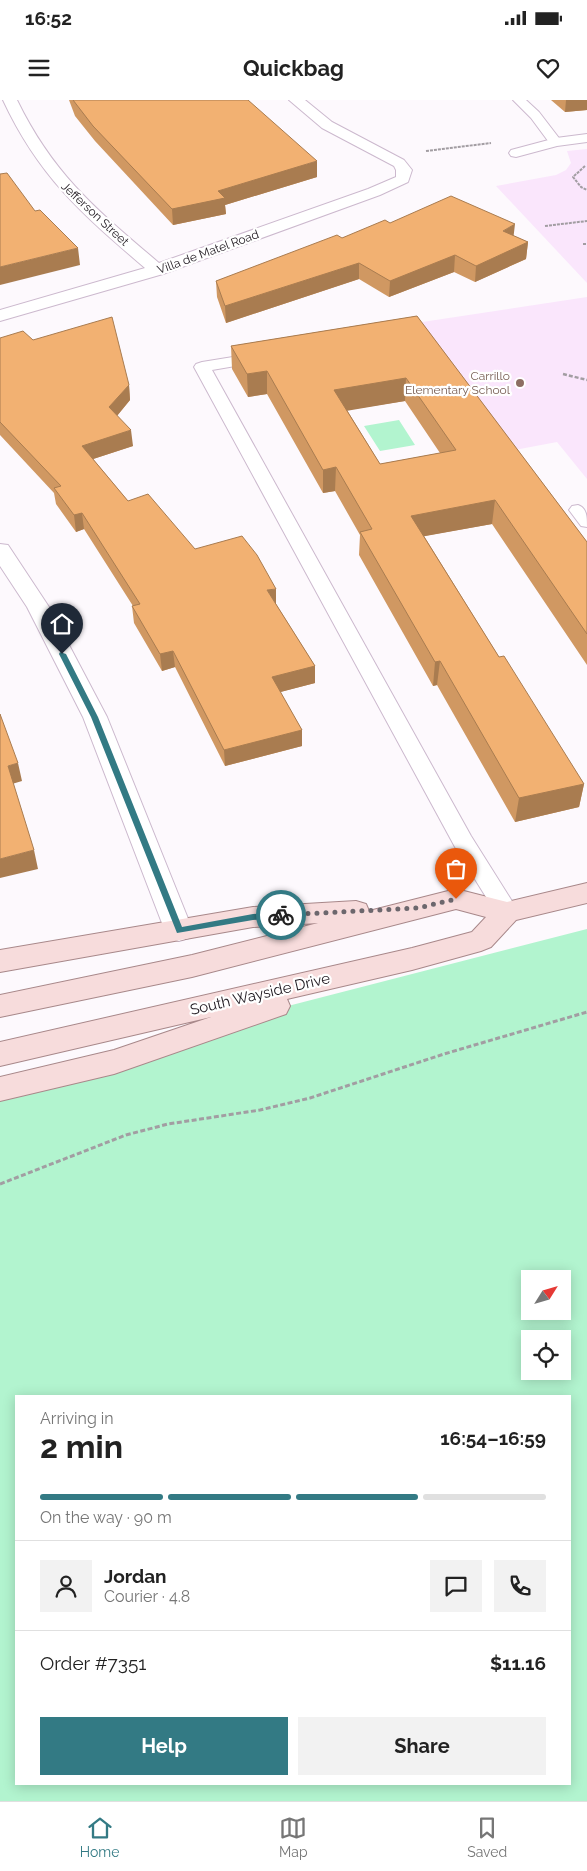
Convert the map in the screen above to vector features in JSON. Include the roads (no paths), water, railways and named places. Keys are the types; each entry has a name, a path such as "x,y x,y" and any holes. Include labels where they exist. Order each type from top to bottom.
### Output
{"main road":[{"path":"0,1006 192,966 456,899 507,912 587,893"},
{"path":"0,961 253,917 418,908"},
{"name":"South Wayside Drive","path":"0,1054 412,959 481,940 507,912"},
{"path":"0,1089 114,1062 412,959"}],"street":[{"name":"Jefferson Street","path":"10,100 37,149 59,180 93,214 157,270"},
{"name":"Villa de Matel Road","path":"0,316 157,270 374,192 403,179 404,170 391,157 327,125 296,100"},
{"path":"516,153 556,142 587,138"},
{"path":"0,550 38,607 95,717 179,931"}],"lane":[{"path":"518,100 534,115 556,142"},
{"path":"281,354 202,367 464,841 507,912"}],"place":[{"name":"Carrillo Elementary School","path":"520,383"}]}
